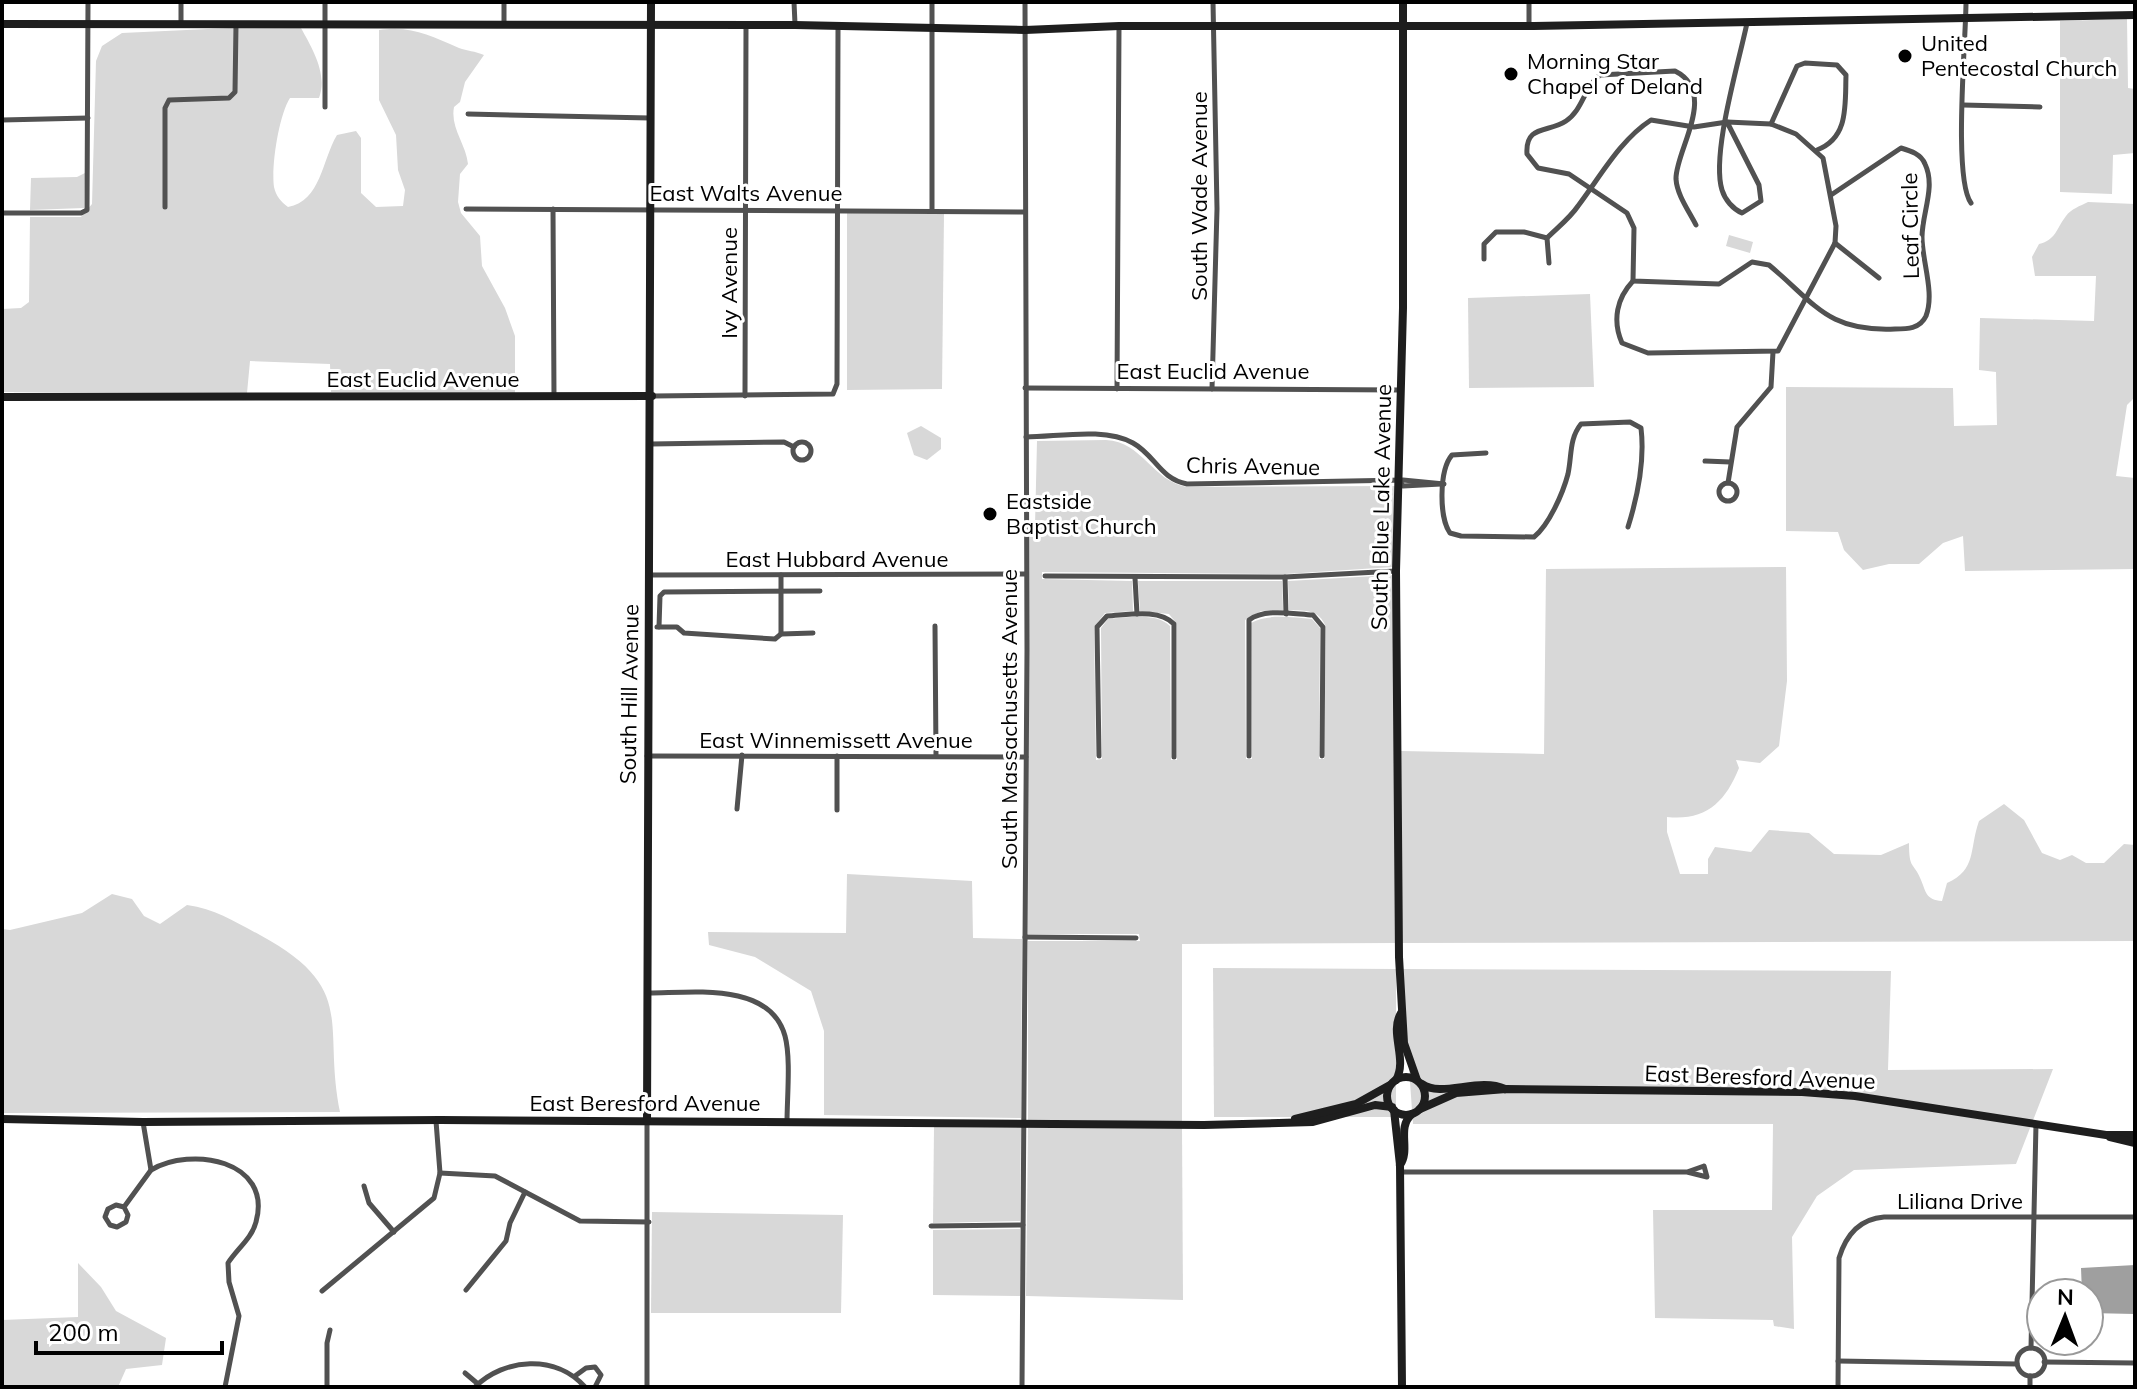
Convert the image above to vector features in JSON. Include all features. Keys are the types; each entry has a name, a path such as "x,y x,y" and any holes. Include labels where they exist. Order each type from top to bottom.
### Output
{"street":[{"path":"2,213 81,213 87,210 88,2"},
{"path":"181,2 181,24"},
{"path":"325,2 325,107"},
{"path":"504,2 504,24"},
{"name":"South Hill Avenue","path":"647,1387 649,993 646,756 652,396 651,2"},
{"path":"794,2 795,25"},
{"path":"932,2 932,210"},
{"name":"South Massachusetts Avenue","path":"1022,1387 1026,757 1025,2"},
{"name":"South Wade Avenue","path":"1212,389 1217,209 1213,2"},
{"name":"South Blue Lake Avenue","path":"1403,2 1400,483 1396,571 1401,1013 1407,1056 1419,1082"},
{"path":"1529,2 1529,26"},
{"path":"1966,2 1963,105 1966,193 1971,203"},
{"path":"2,24 795,25 1025,30 1119,26 1529,26 2135,15"},
{"path":"1727,122 1759,185 1761,201 1742,213 1733,208 1722,190 1720,148 1747,23"},
{"path":"165,207 165,108 169,100 177,97 229,98 235,92 236,24"},
{"name":"Ivy Avenue","path":"745,396 746,25"},
{"path":"1117,389 1119,26"},
{"path":"837,210 838,28"},
{"path":"1771,124 1797,66 1805,63 1837,65 1846,75 1842,129 1837,138 1817,150"},
{"path":"1549,263 1547,238 1578,207 1589,187 1638,128 1651,120 1694,127 1727,122 1771,124 1796,134 1823,158 1831,195 1835,243 1778,351 1669,354 1630,348 1622,343 1617,323 1619,301 1633,281 1634,228 1627,213 1589,187 1569,174 1538,168 1531,162 1527,146 1541,128 1567,121 1582,105 1593,81 1600,75 1675,71 1691,87 1694,127 1676,177 1696,225"},
{"path":"1963,105 2040,107"},
{"path":"468,114 650,118"},
{"path":"2,120 88,118"},
{"name":"Leaf Circle","path":"1804,299 1835,322 1859,328 1908,329 1921,324 1927,313 1928,276 1922,233 1929,178 1925,163 1916,152 1901,148 1831,195"},
{"name":"East Walts Avenue","path":"466,209 745,208 1025,212"},
{"path":"553,209 554,396"},
{"name":"East Euclid Avenue","path":"2,397 833,394 837,384 837,210"},
{"path":"1484,259 1484,244 1496,232 1524,232 1547,238"},
{"path":"1835,243 1879,278"},
{"path":"1633,281 1719,284 1752,262 1769,265 1804,299"},
{"path":"1728,483 1737,427 1771,387 1773,352"},
{"name":"East Euclid Avenue","path":"1025,388 1400,390"},
{"path":"1486,453 1452,455 1445,464 1442,522 1450,533 1534,537 1542,530 1568,475 1573,434 1581,424 1630,422 1641,428 1642,441 1636,504 1628,527"},
{"name":"Chris Avenue","path":"1026,437 1106,436 1127,440 1141,448 1165,475 1187,484 1437,481 1442,484"},
{"path":"651,444 784,442 794,447"},
{"path":"1705,461 1730,462"},
{"path":"1045,576 1285,577 1396,571"},
{"name":"East Hubbard Avenue","path":"648,575 1025,574"},
{"path":"781,575 781,634"},
{"path":"1285,577 1286,614"},
{"path":"1135,578 1137,614"},
{"path":"659,627 660,596 664,592 820,591"},
{"path":"1099,756 1097,627 1107,616 1137,614 1160,615 1174,624 1174,757"},
{"path":"1249,756 1249,620 1262,614 1286,614 1313,615 1323,627 1322,756"},
{"path":"935,626 936,756"},
{"path":"648,627 677,627 684,633 775,639 781,634 813,633"},
{"path":"737,809 742,755"},
{"name":"East Winnemissett Avenue","path":"646,756 1026,757"},
{"path":"837,756 837,810"},
{"path":"1025,937 1136,938"},
{"path":"649,993 732,992 766,1010 786,1036 787,1122"},
{"name":"South Blue Lake Avenue","path":"1394,1082 1401,1065 1397,1026 1401,1013"},
{"path":"1400,1168 1405,1156 1404,1126 1425,1099 1419,1082 1406,1077 1394,1082 1387,1095 1393,1108 1400,1168 1402,1387"},
{"name":"East Beresford Avenue","path":"1287,1122 1356,1104 1394,1082"},
{"name":"East Beresford Avenue","path":"1419,1082 1435,1090 1472,1084 1506,1089"},
{"name":"East Beresford Avenue","path":"1417,1111 1456,1093 1506,1089 1855,1096 2036,1123 2135,1143"},
{"name":"East Beresford Avenue","path":"2,1119 143,1122 1313,1122 1375,1105 1393,1108"},
{"path":"1393,1108 1404,1114 1417,1111"},
{"path":"322,1291 434,1198 440,1173 435,1120"},
{"path":"143,1122 151,1170"},
{"path":"2032,1277 2036,1123"},
{"name":"East Beresford Avenue","path":"2106,1135 2135,1135"},
{"path":"124,1207 151,1170 175,1160 221,1161 247,1174 258,1207 253,1232 228,1263 229,1282 239,1316 225,1387"},
{"path":"1400,1168 1687,1172"},
{"path":"440,1173 495,1176 580,1221 649,1222"},
{"path":"364,1186 369,1203 394,1232"},
{"path":"466,1290 506,1241 525,1192"},
{"path":"116,1205 124,1207 128,1215 126,1222 117,1227 110,1225 105,1217 108,1209 116,1205"},
{"name":"Liliana Drive","path":"1838,1387 1839,1258 1853,1230 1874,1218 1884,1217 2135,1217"},
{"path":"931,1226 1023,1225"},
{"path":"327,1387 330,1330"},
{"path":"2017,1364 2021,1352 2025,1350"},
{"path":"2017,1364 2022,1372 2030,1376 2039,1373 2044,1362 2042,1357"},
{"path":"1838,1361 2017,1364"},
{"path":"2044,1362 2135,1363"},
{"path":"465,1373 476,1385 491,1372 514,1363 558,1368 575,1376 585,1387"},
{"path":"575,1376 595,1367 601,1375 595,1387"},
{"path":"2030,1376 2030,1387"}],"shaded area":[{"path":"2127,19 2128,88 2135,89 2135,153 2113,155 2112,194 2060,192 2060,21"},
{"path":"301,28 314,53 322,80 319,98 290,98 279,128 274,187 288,207 299,203 314,188 337,135 356,131 361,138 361,193 376,207 403,206 405,190 398,170 396,135 379,100 379,30 402,29 420,33 484,55 465,82 460,102 454,107 454,122 468,164 460,174 458,202 461,213 480,236 482,266 505,308 515,336 515,393 331,392 330,364 250,361 247,393 2,392 2,309 21,308 29,302 30,217 81,217 92,204 96,61 102,46 122,33"},
{"path":"85,173 84,208 30,210 31,178 77,177"},
{"path":"2088,202 2135,204 2135,397 2127,405 2116,476 2135,478 2135,569 1965,571 1963,536 1943,543 1919,564 1889,564 1863,570 1844,550 1838,532 1786,531 1786,387 1953,388 1954,426 1997,425 1996,372 1979,370 1980,318 2094,321 2096,276 2035,276 2032,257 2039,244 2052,237 2068,214"},
{"path":"847,213 944,214 942,389 847,390"},
{"path":"1729,235 1753,242 1750,253 1726,246"},
{"path":"1590,294 1594,387 1469,388 1468,298"},
{"path":"921,426 941,438 941,449 927,460 914,455 907,433"},
{"path":"1106,440 1129,447 1165,477 1187,487 1395,486 1393,567 1285,574 1042,572 1042,579 1132,581 1133,611 1105,613 1094,627 1096,760 1102,759 1101,628 1108,619 1140,617 1157,619 1170,626 1171,760 1177,760 1177,624 1169,614 1140,611 1138,581 1282,581 1283,610 1261,611 1245,620 1246,759 1252,759 1251,623 1281,617 1312,619 1320,628 1319,759 1324,759 1326,627 1316,614 1289,610 1288,581 1393,575 1396,943 1182,944 1182,1121 1028,1121 1028,941 1140,941 1139,934 1028,934 1029,526 1035,526 1037,441"},
{"path":"1786,567 1787,681 1779,746 1760,763 1736,760 1739,768 1733,780 1712,807 1692,816 1667,817 1667,832 1680,874 1708,874 1708,859 1715,847 1751,852 1769,830 1809,833 1834,854 1881,855 1909,843 1911,862 1926,892 1933,899 1942,901 1947,883 1957,878 1968,865 1979,821 2004,804 2024,820 2042,853 2060,860 2072,855 2086,863 2104,863 2124,844 2135,845 2135,941 1402,943 1401,751 1544,754 1546,569"},
{"path":"847,874 972,881 973,938 1022,939 1021,1118 824,1115 824,1031 811,991 755,957 709,945 708,932 846,933"},
{"path":"112,894 132,899 144,916 160,924 187,905 216,913 291,954 312,973 324,991 330,1010 340,1112 2,1113 2,929 10,930 82,913"},
{"path":"1213,968 1396,969 1396,1117 1214,1117"},
{"path":"1402,969 1891,971 1888,1070 2053,1069 2016,1164 1854,1170 1817,1196 1792,1237 1794,1329 1774,1326 1773,1320 1655,1318 1653,1210 1772,1210 1773,1124 1413,1124"},
{"path":"934,1127 1021,1128 1020,1221 933,1223"},
{"path":"1028,1128 1182,1128 1183,1300 1026,1296"},
{"path":"652,1212 843,1215 841,1313 651,1313"},
{"path":"1020,1229 1020,1296 933,1295 933,1230"},
{"path":"78,1263 101,1287 116,1311 166,1338 162,1365 126,1369 118,1387 2,1387 2,1320 78,1317"},
{"path":"2135,1265 2135,1314 2105,1313 2105,1277 2081,1277 2081,1268"}],"place":[{"name":"United Pentecostal Church","path":"1905,56"},
{"name":"Morning Star Chapel of Deland","path":"1511,74"},
{"name":"Eastside Baptist Church","path":"990,514"}]}
